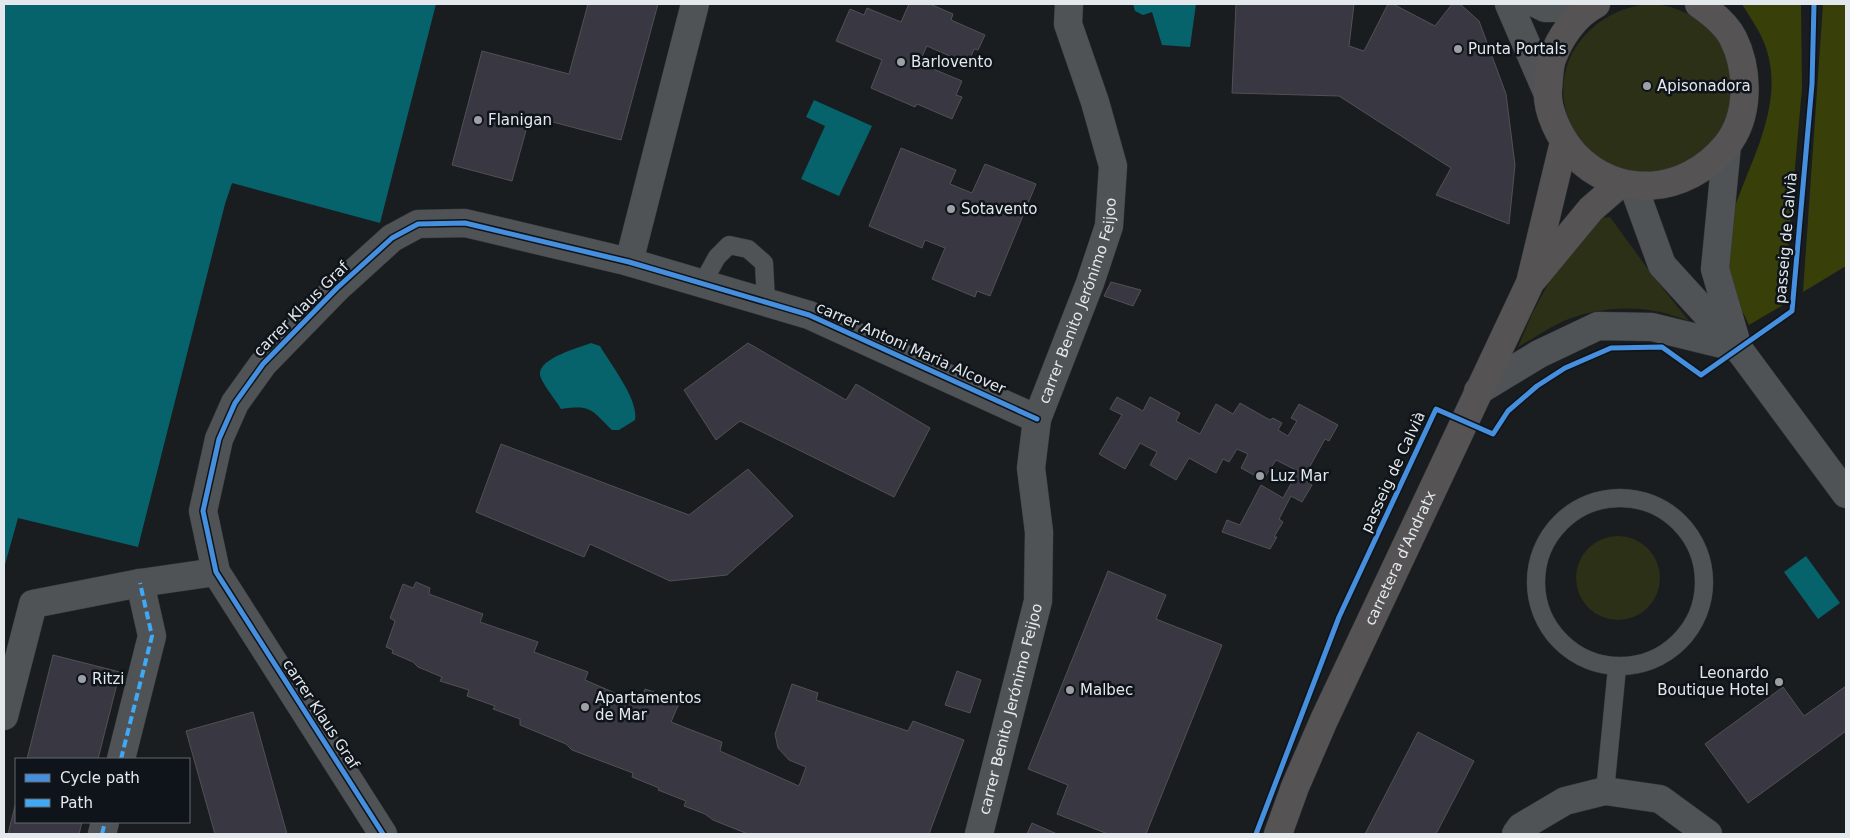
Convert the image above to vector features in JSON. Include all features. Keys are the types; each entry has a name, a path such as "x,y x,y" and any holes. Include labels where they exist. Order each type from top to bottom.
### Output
{"main road":[{"path":"1591,6 1565,31 1552,60 1547,92 1552,118 1564,142 1587,166 1627,184 1647,186 1678,182 1705,167 1728,145 1740,120 1746,92 1743,63 1733,37 1709,7"},
{"name":"carretera d'Andratx","path":"1278,834 1295,787 1324,720 1530,283 1564,142"},
{"name":"carretera d'Andratx","path":"1530,283 1591,209 1627,184"}],"street":[{"path":"629,262 695,4"},
{"name":"carrer Benito Jerónimo Feijoo","path":"980,834 1038,601 1039,532 1032,468 1037,420 1090,283 1109,226 1113,166 1095,102 1068,24 1069,4"},
{"path":"1509,4 1547,92"},
{"path":"1537,4 1545,8 1591,6"},
{"path":"1728,145 1715,269 1738,348"},
{"path":"1627,184 1662,266 1738,348 1846,494"},
{"name":"carrer Klaus Graf","path":"383,834 216,572 203,512 219,439 235,403 263,364 337,288 392,238 418,224 464,223 629,262"},
{"name":"carrer Antoni Maria Alcover","path":"629,262 809,315 1037,420"},
{"path":"1478,391 1539,354 1598,326 1652,327 1738,348"},
{"path":"4,716 33,604 140,583 216,572"},
{"path":"121,758 152,636 140,583"},
{"path":"1516,834 1521,826 1564,801 1605,791 1660,799 1708,834"}],"lane":[{"path":"702,284 717,258 729,245 748,249 764,263 766,302"},
{"path":"1627,498 1656,505 1679,521 1696,545 1704,573 1702,602 1691,629 1672,650 1646,664 1617,668 1590,663 1568,650 1549,630 1538,606 1535,580 1540,553 1553,530 1568,514 1598,500 1627,498"},
{"path":"1605,791 1617,668"}],"green space":[{"path":"1742,4 1801,4 1802,88 1783,305 1749,325 1733,292 1729,279 1729,235 1732,215 1755,155 1768,114 1771,72 1767,51 1762,39"},
{"path":"1823,4 1846,4 1846,266 1803,292"},
{"path":"1640,5 1671,7 1691,15 1708,27 1722,43 1736,85 1723,137 1670,176 1616,171 1585,149 1572,128 1563,95 1564,77 1569,60 1578,44 1590,30 1604,19 1621,10"},
{"path":"1610,217 1689,321 1648,310 1610,309 1585,314 1562,322 1518,347 1532,314 1557,267 1599,218"},
{"path":"1618,536 1634,539 1648,548 1657,562 1660,578 1657,594 1648,608 1634,617 1618,620 1602,617 1588,608 1579,594 1576,578 1579,562 1588,548 1602,539"}],"water":[{"path":"4,4 436,4 380,223 232,183 225,204 138,547 18,518 4,568"},
{"path":"1133,4 1196,4 1190,47 1162,45 1152,12 1143,15 1135,11"},
{"path":"814,100 872,126 839,196 801,179 825,126 806,117"},
{"path":"591,343 600,346 629,393 633,403 635,420 619,430 612,430 599,417 585,408 561,409 543,383 540,375 541,369 552,359 560,354"},
{"path":"1806,556 1840,603 1818,619 1784,572"}],"building":[{"path":"588,4 658,4 621,140 530,116 512,181 452,165 482,51 569,74"},
{"name":"Barlovento","path":"909,4 930,4 953,14 951,20 985,35 978,50 974,49 968,64 927,46 919,63 962,81 956,95 962,97 952,119 917,104 915,107 871,88 882,60 836,41 850,9 864,15 867,8 901,22"},
{"path":"1236,4 1354,4 1349,46 1364,51 1388,4 1393,4 1435,26 1452,4 1460,4 1479,21 1506,94 1515,165 1509,224 1436,195 1451,168 1339,96 1232,93"},
{"name":"Sotavento","path":"901,148 956,170 950,184 972,193 985,164 1036,184 990,296 977,291 975,297 932,279 945,248 925,240 922,248 869,226"},
{"path":"1111,282 1141,290 1133,306 1104,296"},
{"path":"748,343 846,400 856,384 930,428 894,497 740,421 716,440 684,390"},
{"name":"Luz Mar","path":"1117,397 1143,411 1150,397 1180,413 1176,421 1200,434 1216,404 1233,414 1240,403 1270,420 1273,418 1282,423 1278,430 1288,436 1297,421 1291,418 1299,404 1338,425 1329,441 1325,439 1303,479 1312,485 1302,502 1291,496 1279,519 1283,522 1274,537 1277,537 1270,549 1222,532 1227,520 1240,525 1261,485 1283,498 1298,471 1276,460 1263,480 1241,468 1248,454 1237,449 1229,462 1223,459 1216,473 1189,458 1176,480 1150,465 1157,452 1140,443 1125,469 1099,454 1122,415 1110,409"},
{"path":"501,444 689,515 748,469 793,516 727,575 670,581 590,544 584,557 476,512"},
{"path":"1108,571 1166,595 1156,619 1222,645 1146,834 1108,834 1057,814 1068,785 1028,769"},
{"name":"Apartamentos de Mar","path":"416,582 430,588 429,594 483,614 480,622 538,642 534,652 588,672 585,680 640,704 645,689 680,701 671,722 722,742 720,751 799,786 806,767 789,760 778,748 775,734 792,684 818,693 816,700 908,731 913,721 964,740 929,834 748,834 684,806 686,801 632,777 633,773 572,750 566,744 520,725 520,719 493,709 495,706 467,696 469,690 440,681 442,677 392,653 393,650 386,647 395,621 390,618 403,584 413,588"},
{"path":"53,655 120,672 98,758 27,758"},
{"path":"957,671 981,680 970,713 945,705"},
{"path":"1846,686 1846,731 1748,803 1705,744 1783,687 1804,716"},
{"path":"253,712 287,834 215,834 186,731"},
{"path":"1418,732 1474,761 1436,834 1365,834"},
{"path":"15,806 15,823 82,823 79,834 8,834"},
{"path":"1032,823 1057,834 1027,834"}],"marked path":[{"path":"121,758 152,636 140,583"},
{"path":"102,834 105,823"}],"cycle path":[{"name":"passeig de Calvià","path":"1256,834 1339,617 1436,409 1493,434 1508,411 1537,386 1565,368 1611,348 1662,347 1701,375 1792,311 1812,84 1814,4"},
{"path":"383,834 216,572 203,511 219,439 235,403 263,364 337,288 392,238 418,224 465,223 629,262 809,315 1037,419"}],"place":[{"name":"Punta Portals","path":"1458,49"},
{"name":"Barlovento","path":"901,62"},
{"name":"Apisonadora","path":"1647,86"},
{"name":"Flanigan","path":"478,120"},
{"name":"Sotavento","path":"951,209"},
{"name":"Luz Mar","path":"1260,476"},
{"name":"Ritzi","path":"82,679"},
{"name":"Leonardo Boutique Hotel","path":"1779,682"},
{"name":"Malbec","path":"1070,690"},
{"name":"Apartamentos de Mar","path":"585,707"}]}
